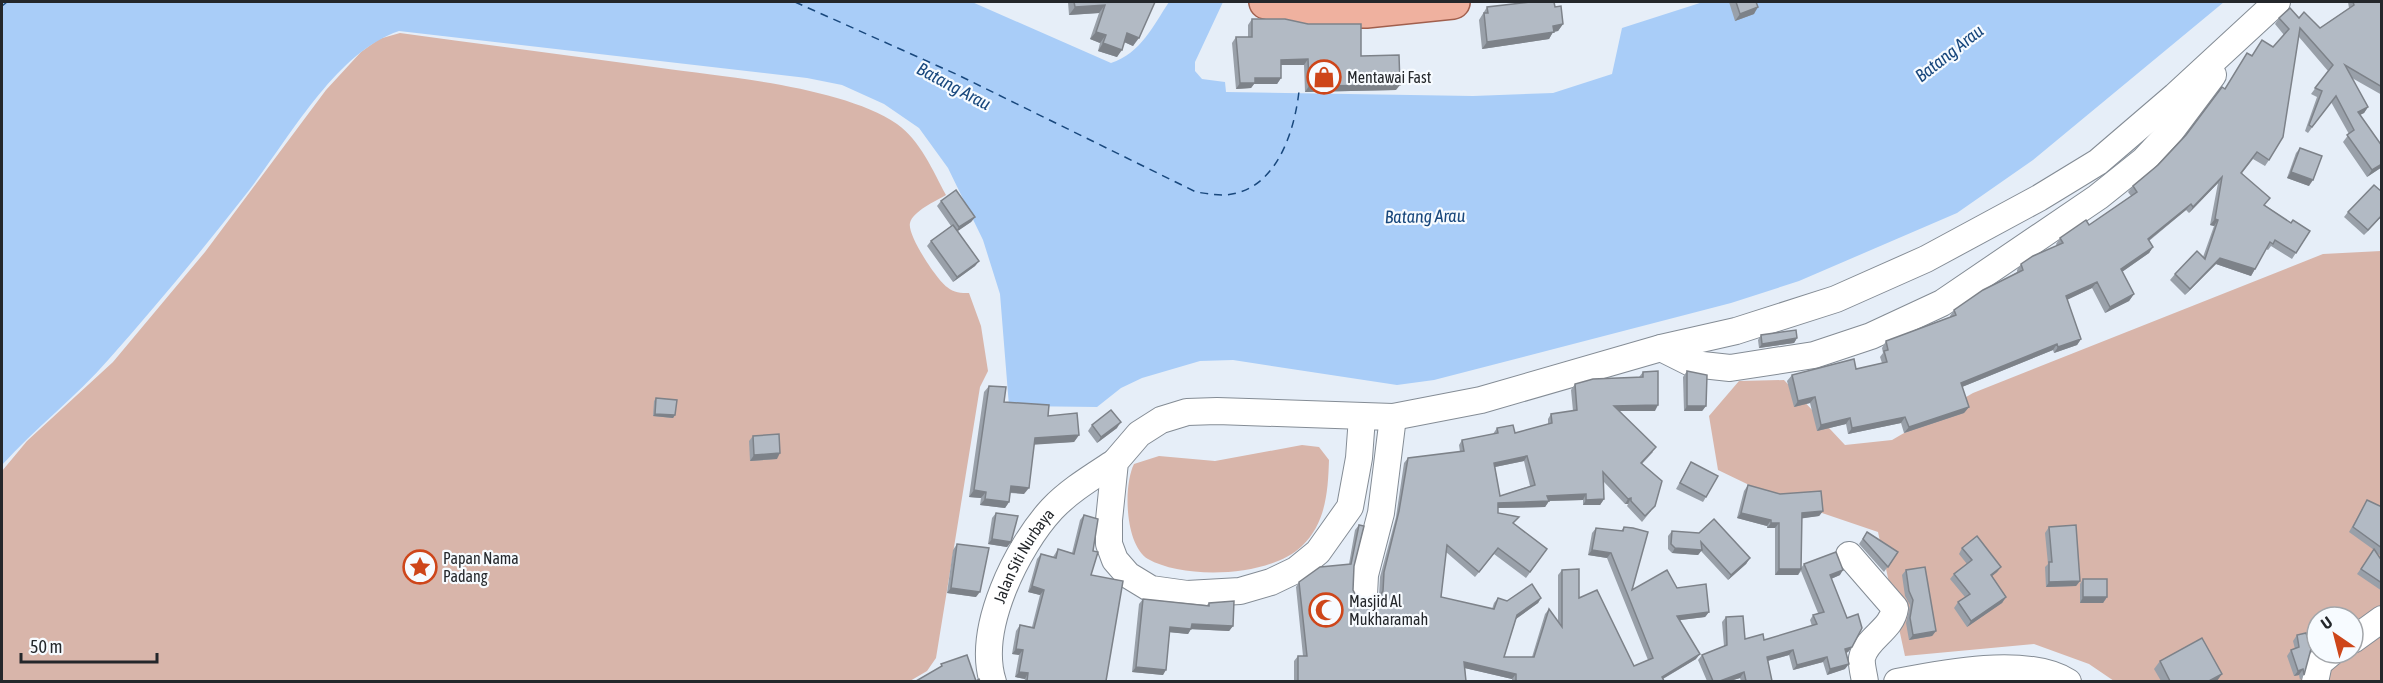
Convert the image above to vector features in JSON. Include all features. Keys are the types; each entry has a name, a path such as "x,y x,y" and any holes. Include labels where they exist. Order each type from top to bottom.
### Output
{"main road":[{"path":"1266,2 1304,11 1366,11 1453,2"}],"street":[{"name":"Jalan Siti Nurbaya","path":"993,681 989,646 1002,591 1018,558 1052,509 1072,491 1115,462 1139,434 1161,420 1187,412 1299,412 1393,417 1481,400 1661,348 1736,331 1836,299 1926,260 2039,198 2098,162 2277,2"},
{"path":"1661,348 1693,364 1722,368 1741,367 1814,355 1871,336 1942,303 2098,197 2143,161 2171,131 2209,82 2228,48"},
{"path":"1115,462 1110,491 1109,544 1115,560 1128,575 1150,589 1187,594 1239,591 1271,582 1296,570 1318,552 1337,528 1350,507 1359,458 1362,417"},
{"path":"1364,595 1365,575 1381,513 1393,417"},
{"path":"1849,555 1895,608 1893,619 1865,650 1862,660 1865,681"},
{"path":"2365,631 2382,619"},
{"path":"2315,681 2319,665"},
{"path":"1897,681 1940,674 2032,670 2068,681"}],"shaded area":[{"path":"400,33 718,75 816,92 874,111 897,124 913,138 946,195 915,214 910,223 910,229 924,257 942,283 955,292 969,293 981,326 988,371 980,387 936,658 927,671 910,681 2,682 2,471 27,441 113,362 205,252 326,90 361,52 379,39"},
{"path":"2381,251 2381,681 2114,681 2089,664 2034,644 1905,656 1878,532 1772,496 1718,470 1709,416 1739,381 1784,380 1845,445 1892,440 1973,393 2323,254"},
{"path":"1302,445 1319,447 1329,460 1328,483 1321,517 1316,527 1302,546 1288,556 1270,564 1249,569 1205,572 1164,566 1148,559 1140,552 1128,515 1128,486 1134,464 1159,456 1215,461"}],"water":[{"name":"Batang Arau","path":"2,2 972,2 1111,63 1138,46 1169,2 1223,2 1195,62 1195,71 1202,79 1225,82 1226,92 1473,96 1553,93 1612,74 1622,28 1703,2 2224,2 2033,160 1957,213 1799,281 1731,303 1434,380 1397,385 1233,360 1200,361 1142,378 1121,388 1097,407 1009,406 1000,294 983,240 948,168 919,128 884,104 842,85 807,78 399,31 375,42 353,59 332,80 312,103 243,198 143,320 96,373 2,465"}],"building":[{"path":"1074,2 1155,2 1139,38 1127,33 1122,50 1103,43 1106,35 1096,32 1105,5 1075,7"},
{"path":"1554,2 1555,7 1561,6 1563,24 1553,26 1554,32 1487,42 1484,13 1488,13 1487,7"},
{"path":"1736,2 1756,2 1758,7 1740,14"},
{"path":"2353,2 2382,2 2382,87 2345,65 2368,107 2358,112 2382,146 2382,164 2372,170 2347,135 2354,130 2336,96 2312,127 2309,125 2322,91 2315,88 2333,65 2300,28 2283,137 2269,160 2257,152 2241,173 2270,198 2264,205 2291,223 2293,220 2310,231 2296,253 2275,240 2273,244 2270,242 2255,269 2220,258 2190,289 2175,274 2197,251 2205,259 2218,220 2215,219 2222,177 2193,207 2191,204 2148,239 2153,247 2121,269 2134,294 2110,307 2097,282 2066,296 2081,339 2058,347 2057,344 1961,383 1969,407 1909,427 1905,417 1852,428 1850,418 1821,425 1815,397 1798,401 1792,375 1854,359 1856,369 1887,362 1884,351 1888,350 1886,341 1956,315 1954,310 1983,290 2023,270 2021,264 2063,243 2060,238 2086,220 2089,225 2137,192 2133,186 2158,165 2186,135 2222,87 2225,89 2247,53 2252,56 2262,40 2273,47 2289,29 2279,18 2290,8 2299,18 2304,12 2320,28 2354,5"},
{"path":"1252,19 1285,19 1308,24 1361,24 1361,56 1399,55 1400,85 1309,86 1308,59 1281,60 1281,78 1255,78 1255,83 1240,83 1236,37 1252,37"},
{"path":"2300,148 2322,156 2313,180 2291,172"},
{"path":"2374,185 2382,192 2382,215 2368,230 2348,212"},
{"path":"956,190 975,217 959,227 941,201"},
{"path":"953,225 979,261 957,277 931,241"},
{"path":"1796,330 1797,338 1762,344 1761,335"},
{"path":"1658,371 1658,405 1614,406 1656,447 1641,463 1662,481 1655,506 1645,516 1631,501 1631,498 1628,499 1603,472 1604,499 1586,500 1586,494 1547,496 1549,501 1498,503 1498,513 1519,517 1513,523 1547,549 1530,572 1498,548 1479,572 1447,545 1441,597 1494,609 1498,598 1507,601 1532,584 1541,598 1517,615 1504,657 1534,657 1549,609 1562,627 1562,570 1579,569 1579,598 1597,590 1634,666 1653,658 1611,553 1592,550 1596,528 1623,531 1624,527 1633,528 1648,532 1632,590 1667,570 1677,588 1706,584 1709,612 1677,616 1700,654 1662,677 1664,681 1516,681 1516,674 1464,662 1466,681 1298,681 1298,656 1307,656 1299,582 1320,567 1351,564 1359,525 1364,526 1354,566 1353,590 1360,603 1375,603 1383,591 1384,572 1399,511 1408,458 1464,451 1462,440 1498,433 1497,428 1513,425 1515,433 1552,423 1551,414 1577,410 1575,384 1593,379 1643,377 1643,372","holes":["1527,456 1535,485 1500,496 1494,463"]},
{"path":"1687,371 1707,375 1706,406 1687,406"},
{"path":"989,386 1006,387 1004,402 1049,405 1048,416 1077,413 1079,435 1035,438 1029,488 1011,486 1009,502 985,499 986,492 974,490"},
{"path":"656,398 677,400 675,415 655,414"},
{"path":"1111,410 1121,422 1101,437 1092,425"},
{"path":"779,434 780,453 754,455 753,436"},
{"path":"1691,462 1718,476 1706,497 1680,483"},
{"path":"1748,485 1780,494 1821,491 1823,511 1802,513 1801,569 1779,569 1779,523 1771,523 1771,520 1741,513"},
{"path":"2367,500 2382,507 2382,548 2353,527"},
{"path":"996,513 1018,516 1011,542 992,539"},
{"path":"1084,515 1098,519 1093,551 1098,552 1091,575 1123,581 1106,681 1027,681 1028,673 1019,672 1023,650 1016,649 1020,625 1034,628 1044,590 1032,586 1041,554 1056,558 1058,549 1074,554"},
{"path":"1714,519 1750,558 1731,575 1701,542 1702,550 1675,548 1671,544 1672,531 1699,533"},
{"path":"2076,525 2080,581 2049,582 2049,562 2052,562 2049,527"},
{"path":"1867,532 1898,552 1888,567 1863,539"},
{"path":"1977,536 2001,567 1991,575 2006,597 1971,621 1958,602 1970,594 1954,574 1972,560 1962,548"},
{"path":"957,544 989,548 980,592 951,588"},
{"path":"2374,549 2382,561 2382,583 2361,569"},
{"path":"1836,552 1843,570 1830,575 1847,618 1858,614 1862,628 1852,647 1845,649 1849,664 1830,669 1827,657 1797,665 1793,650 1767,657 1772,681 1746,681 1744,672 1720,681 1713,681 1702,655 1727,645 1726,617 1743,616 1745,639 1763,634 1764,640 1817,624 1813,615 1824,612 1804,564"},
{"path":"1925,567 1936,631 1913,635 1910,618 1913,600 1909,591 1906,570"},
{"path":"2083,579 2107,579 2107,597 2083,597"},
{"path":"1143,599 1209,606 1209,603 1234,601 1233,626 1192,624 1191,629 1170,627 1166,670 1136,667"},
{"path":"2305,633 2307,665 2304,675 2303,669 2298,671 2291,650 2299,647 2297,635"},
{"path":"2202,638 2222,674 2209,681 2170,681 2160,661"},
{"path":"967,655 976,681 916,681 942,666 941,664"}],"ferry route":[{"path":"2,6 7,2"},
{"path":"795,2 958,75 1196,192 1217,195 1237,193 1252,187 1264,178 1274,166 1289,137 1299,91"}],"place":[{"name":"Mentawai Fast","path":"1324,77"},
{"name":"Papan Nama Padang","path":"420,567"},
{"name":"Masjid Al Mukharamah","path":"1326,610"}]}
